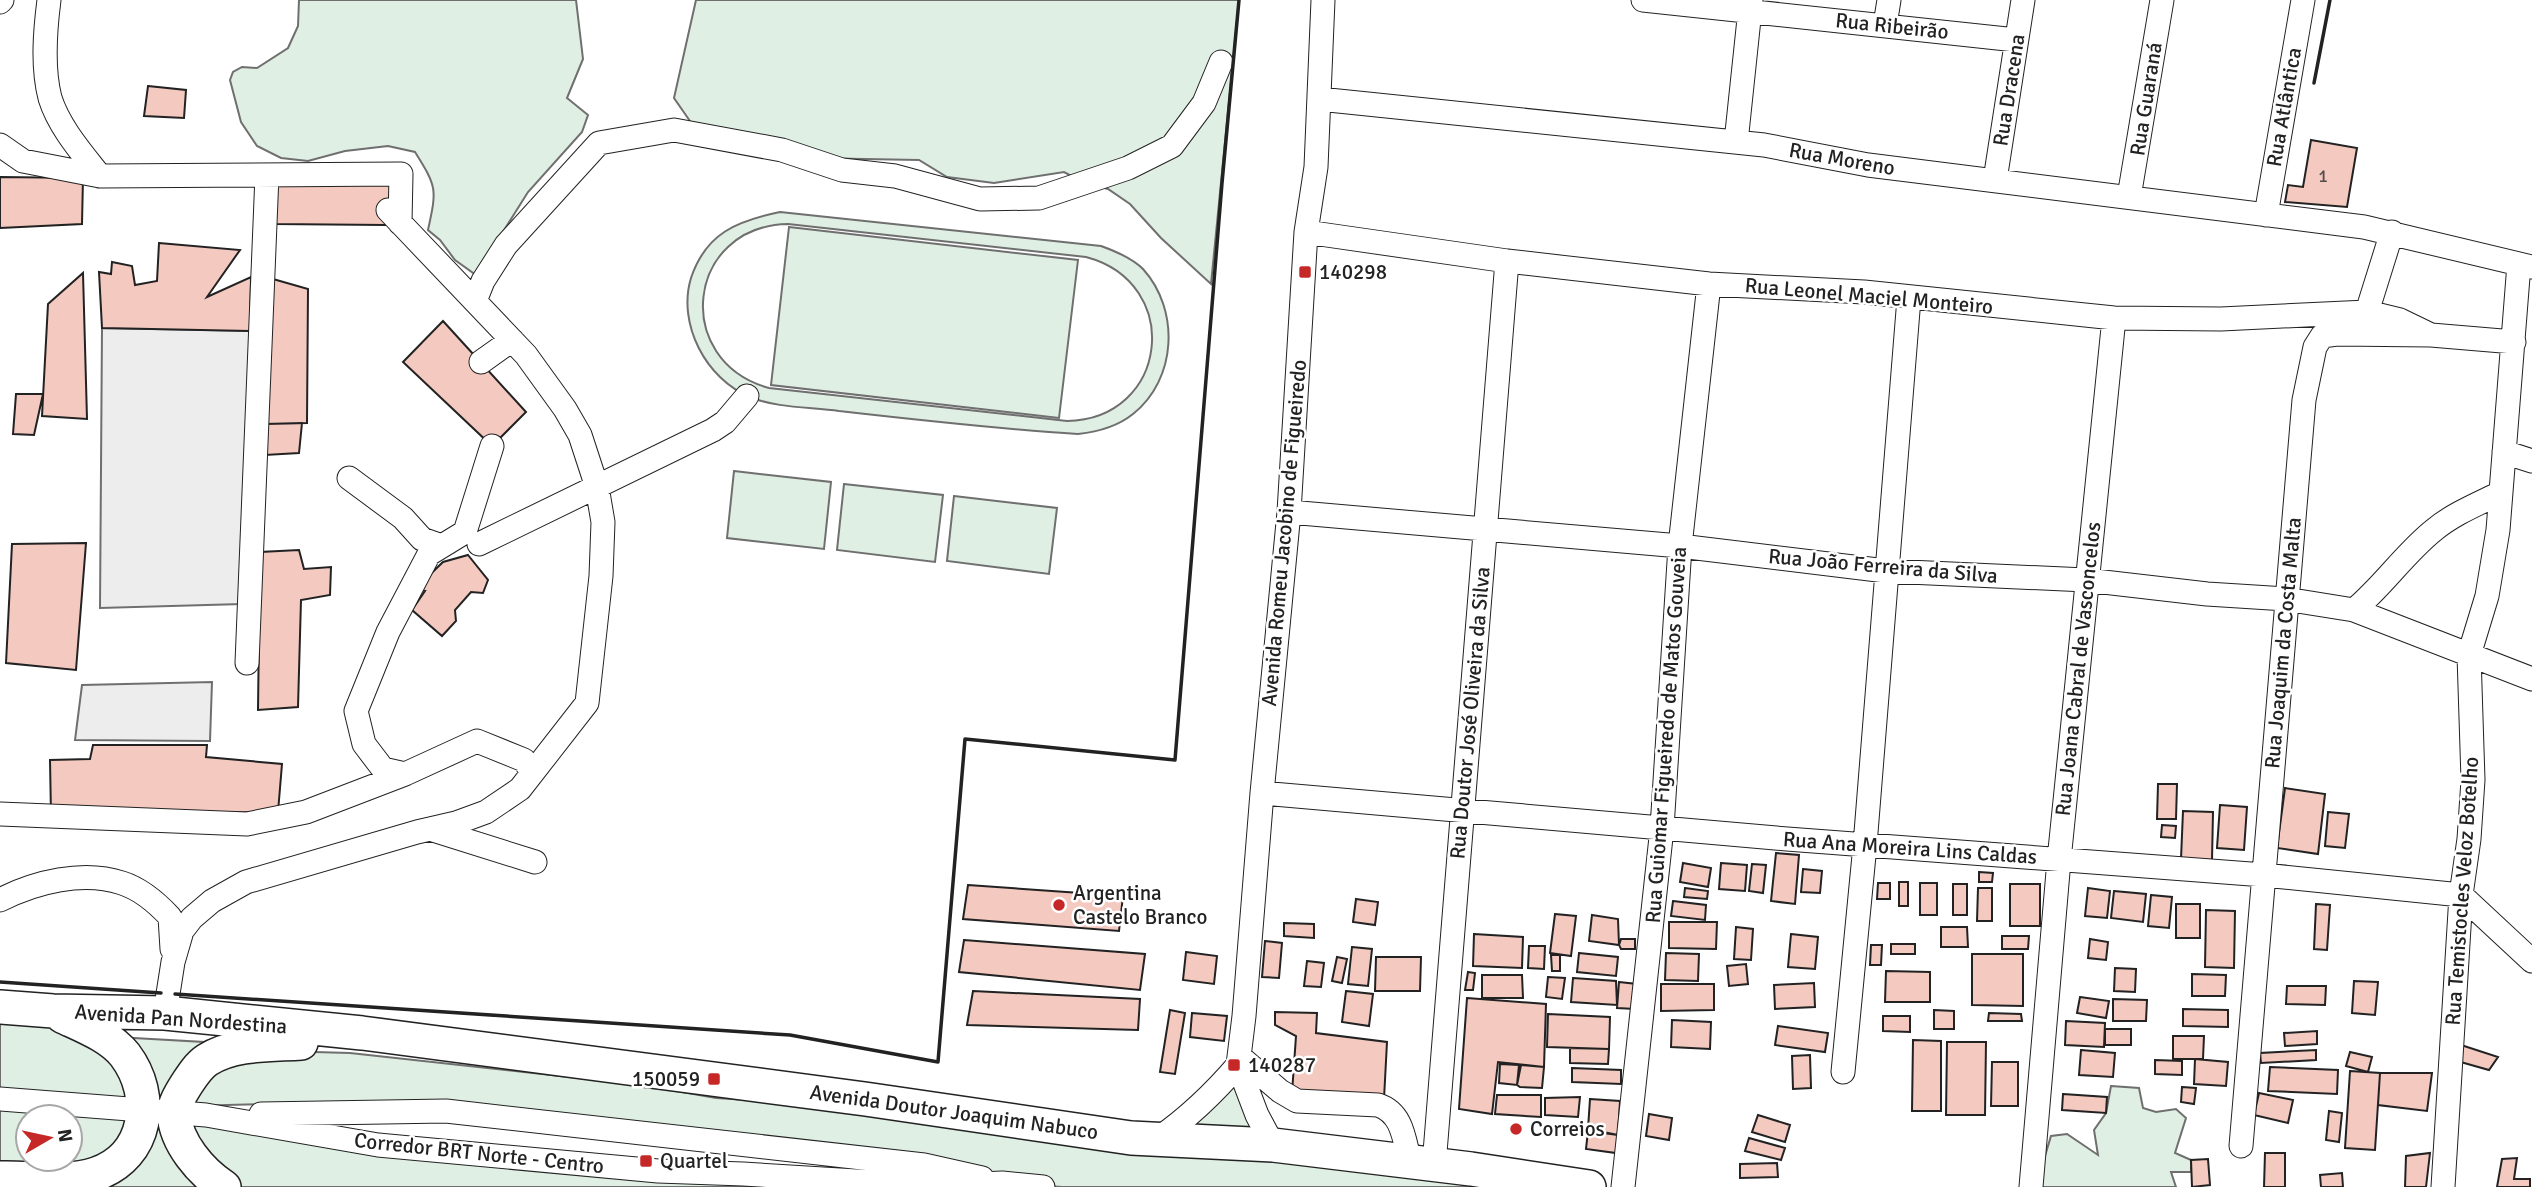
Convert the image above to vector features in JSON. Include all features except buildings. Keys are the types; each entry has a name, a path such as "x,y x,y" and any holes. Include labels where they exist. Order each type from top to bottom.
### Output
{"highway":[{"name":"Avenida Pan Nordestina","path":"0,1007 165,1013 367,1034"},
{"path":"53,1011 108,1040 124,1054 134,1070 143,1094 175,1113"},
{"name":"Avenida Doutor Joaquim Nabuco","path":"367,1034 839,1095 1130,1138 1273,1145 1589,1187"},
{"path":"224,1187 211,1179 192,1156 179,1132 175,1113 179,1095 205,1061 224,1052 254,1046 367,1034"},
{"path":"0,1178 50,1179 95,1174 116,1164 129,1152 141,1126 175,1113"}],"street":[{"path":"49,0 44,39 51,99 71,139 100,176"},
{"name":"Avenida Romeu Jacobino de Figueiredo","path":"1273,1145 1256,1115 1238,1060 1289,512 1306,232 1316,167 1323,0"},
{"name":"Rua Ribeirão","path":"1643,0 1750,6 2016,40"},
{"path":"1885,25 1889,0"},
{"name":"Rua Dracena","path":"1995,180 2023,0"},
{"name":"Rua Guaraná","path":"2129,197 2162,0"},
{"name":"Rua Atlântica","path":"2266,215 2303,0"},
{"path":"1735,142 1750,6"},
{"path":"475,302 484,281 506,245 599,143 674,130 782,150 842,170 895,176 980,199 1039,198 1128,168 1172,146 1205,103 1221,62"},
{"name":"Rua Moreno","path":"1319,99 1764,145 1868,165 2364,226 2526,265"},
{"path":"0,145 23,161 100,176 401,174 394,217 512,340 565,409 580,435 597,487 603,522 603,548 587,703 520,789 486,812 246,882 212,901 192,918 182,931 173,962 165,1013"},
{"path":"247,663 267,175"},
{"name":"Rua Leonel Maciel Monteiro","path":"1306,232 1507,261 1709,284 1851,291 2114,318 2221,320 2367,312 2400,320 2431,335"},
{"path":"2367,312 2392,232"},
{"name":"Rua Doutor José Oliveira da Silva","path":"1422,1164 1461,811 1507,261"},
{"name":"Rua Temistocles Veloz Botelho","path":"2443,1187 2461,895 2469,839 2473,780 2469,654 2487,596 2498,530 2514,342 2526,265"},
{"name":"Rua Guiomar Figueiredo de Matos Gouveia","path":"1623,1187 1662,828 1680,546 1709,284"},
{"path":"1843,1072 1865,845 1909,298"},
{"name":"Rua Joana Cabral de Vasconcelos","path":"2031,1187 2059,860 2114,318"},
{"name":"Rua Joaquim da Costa Malta","path":"2241,1146 2304,400 2315,346 2319,338 2337,334 2431,335 2514,342"},
{"path":"481,362 512,340"},
{"path":"479,544 713,430 725,422 747,396"},
{"path":"405,774 383,769 364,744 356,711 388,632 429,554 465,532 492,446"},
{"path":"2504,452 2532,461"},
{"path":"349,478 402,518 422,540 442,546"},
{"path":"2354,610 2385,582 2431,531 2452,517 2500,493"},
{"name":"Rua João Ferreira da Silva","path":"1289,512 1680,546 1886,571 2086,580 2207,594 2286,599 2354,610 2532,679"},
{"path":"0,814 247,824 306,812 405,774 477,741 524,760 532,772"},
{"name":"Rua Ana Moreira Lins Caldas","path":"1262,793 1865,845 2264,875 2461,895"},
{"path":"430,829 535,862"},
{"path":"0,900 17,891 56,881 90,878 122,883 153,899 170,917 173,962"},
{"path":"2461,895 2532,961"},
{"path":"1159,1138 1209,1097 1238,1060 1297,1101 1378,1105 1389,1109 1398,1119 1422,1164"},
{"name":"Corredor BRT Norte - Centro","path":"0,1099 175,1113 414,1149 658,1171 938,1186 1002,1183"},
{"name":"Corredor BRT Norte - Centro","path":"175,1113 446,1111 925,1164 1002,1183"},
{"path":"1002,1183 1043,1187"}],"green space":[{"path":"299,0 576,0 583,59 567,98 588,115 582,132 528,192 476,275 455,260 440,240 428,230 433,189 428,173 415,152 388,146 345,151 308,161 281,158 257,146 241,122 230,80 233,72 242,67 257,68 288,48 298,26"},
{"path":"696,0 1239,0 1211,284 1161,238 1130,204 1108,189 1083,182 1064,172 994,183 947,177 919,160 809,158 692,124 674,98"},
{"path":"780,212 1101,246 1112,250 1143,269 1163,304 1168,324 1168,344 1165,364 1158,382 1148,399 1121,422 1078,434 793,407 750,397 734,389 708,364 692,331 688,296 697,263 714,240 737,225","holes":["788,224 1086,257 1118,271 1139,293 1150,320 1151,348 1144,375 1127,398 1101,414 1067,421 769,388 737,373 716,351 705,325 704,297 711,270 728,247 754,231"]},
{"path":"789,227 1078,260 1059,418 771,385"},
{"path":"734,471 831,482 824,549 727,538"},
{"path":"844,484 943,495 935,562 837,550"},
{"path":"954,496 1057,508 1049,574 947,561"},
{"path":"0,1014 47,1019 134,1070 130,1109 84,1105 84,1103 0,1099"},
{"path":"116,1037 221,1043 170,1107 151,1105"},
{"path":"279,1051 350,1053 642,1085 716,1098 824,1105 1161,1148 1520,1187 1062,1187 1002,1183 308,1103 188,1106 207,1072"},
{"path":"1237,1075 1268,1142 1159,1138"},
{"path":"2111,1086 2139,1088 2143,1108 2156,1112 2176,1109 2186,1118 2175,1153 2191,1160 2191,1172 2171,1172 2176,1187 2041,1187 2042,1166 2051,1136 2067,1134 2098,1155 2094,1130 2106,1113"},
{"path":"0,1107 14,1108 14,1170 0,1171"},
{"path":"84,1113 131,1117 124,1147 84,1164"},
{"path":"149,1115 169,1119 210,1187 75,1187"},
{"path":"182,1118 880,1187 237,1187 217,1176"}],"shaded area":[{"path":"102,328 261,331 242,604 100,608"},
{"path":"212,682 210,741 75,740 82,685"}],"wall":[{"path":"175,994 790,1035 938,1062 965,739 1175,760 1239,0"},
{"path":"2314,83 2330,0"},
{"path":"0,982 161,993"}],"place":[{"name":"140298","path":"1305,272"},
{"name":"Argentina Castelo Branco","path":"1059,905"},
{"name":"140287","path":"1234,1065"},
{"name":"150059","path":"714,1079"},
{"name":"Correios","path":"1516,1129"},
{"name":"Quartel","path":"646,1161"}]}
